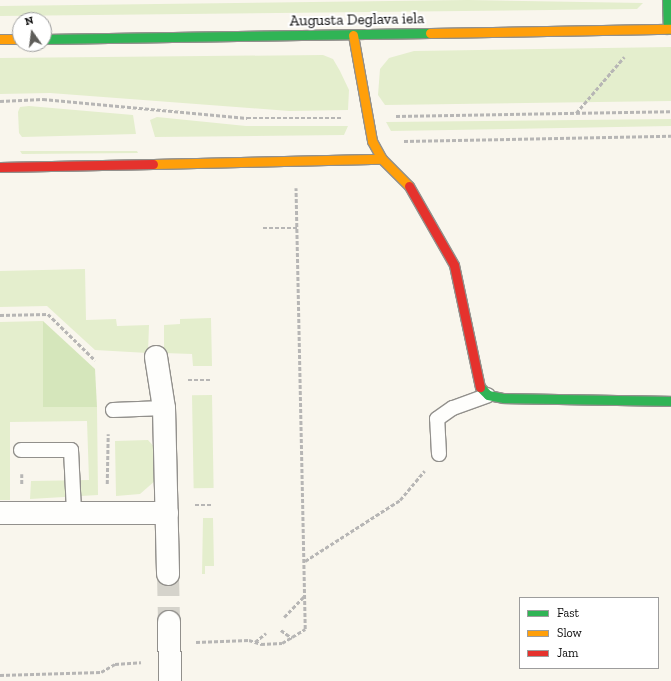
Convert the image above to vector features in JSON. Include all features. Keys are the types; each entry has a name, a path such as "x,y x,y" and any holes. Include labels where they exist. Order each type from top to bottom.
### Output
{"street":[{"path":"667,0 669,29"},
{"name":"Augusta Deglava iela","path":"52,39 669,29"},
{"path":"353,35 366,116 372,141 382,159 407,182 454,266 478,385 488,395 504,398 671,401"},
{"path":"0,39 12,39"},
{"path":"0,167 299,162 382,159"},
{"path":"156,357 177,509 168,574"},
{"path":"0,513 108,513 177,509"},
{"path":"169,622 170,673"}],"lane":[{"path":"439,454 437,419 453,408 488,395"},
{"path":"113,410 164,408"},
{"path":"21,450 71,450 74,512"}],"path":[{"path":"576,113 627,54"},
{"path":"0,101 43,99 247,118 671,111"},
{"path":"193,642 282,643 293,638 305,629 305,561 296,182 299,162"},
{"path":"263,228 297,228"},
{"path":"0,315 48,314 96,360"},
{"path":"184,380 212,380"},
{"path":"108,513 107,439 113,410"},
{"path":"21,450 23,513"},
{"path":"305,561 400,500 439,454"},
{"path":"177,509 213,505"},
{"path":"284,617 305,594"},
{"path":"282,630 293,638"},
{"path":"255,642 266,633"},
{"path":"0,675 101,672 114,664 170,673"}],"green space":[{"path":"468,0 643,3 637,9 52,15 52,12 12,12 12,16 0,16 0,6"},
{"path":"671,47 671,101 385,105 378,95 380,69 389,58 414,51"},
{"path":"323,55 333,59 349,90 348,110 289,111 50,93 0,94 0,58"},
{"path":"29,106 133,115 136,134 22,137 19,133 18,112 20,107"},
{"path":"157,117 246,126 348,126 344,135 155,137 150,120"},
{"path":"671,119 671,126 391,131 386,122"},
{"path":"20,151 137,151 138,153 22,154"},
{"path":"85,269 86,320 116,319 117,326 149,325 148,353 95,350 47,306 0,307 0,271"},
{"path":"211,318 212,366 193,366 192,354 164,353 164,325 180,324 180,319"},
{"path":"43,321 43,407 97,407 98,495 30,499 31,481 89,480 87,421 10,422 10,500 0,500 0,322"},
{"path":"43,321 95,369 97,407 43,407"},
{"path":"192,395 212,395 214,488 194,488"},
{"path":"148,440 156,449 156,480 140,494 116,496 115,441"},
{"path":"203,518 213,518 214,566 205,566 205,574 202,574"}],"tunnel":[{"path":"168,574 169,622"}],"traffic: fast":[{"path":"667,0 668,29"},
{"path":"52,39 430,33"},
{"path":"480,387 488,395 504,398 671,401"}],"traffic: slow":[{"path":"430,33 671,29"},
{"path":"353,35 372,141 382,159 409,186"},
{"path":"0,39 12,39"},
{"path":"153,164 382,159"}],"traffic: jam":[{"path":"0,167 153,164"},
{"path":"409,186 454,265 480,387"}]}
